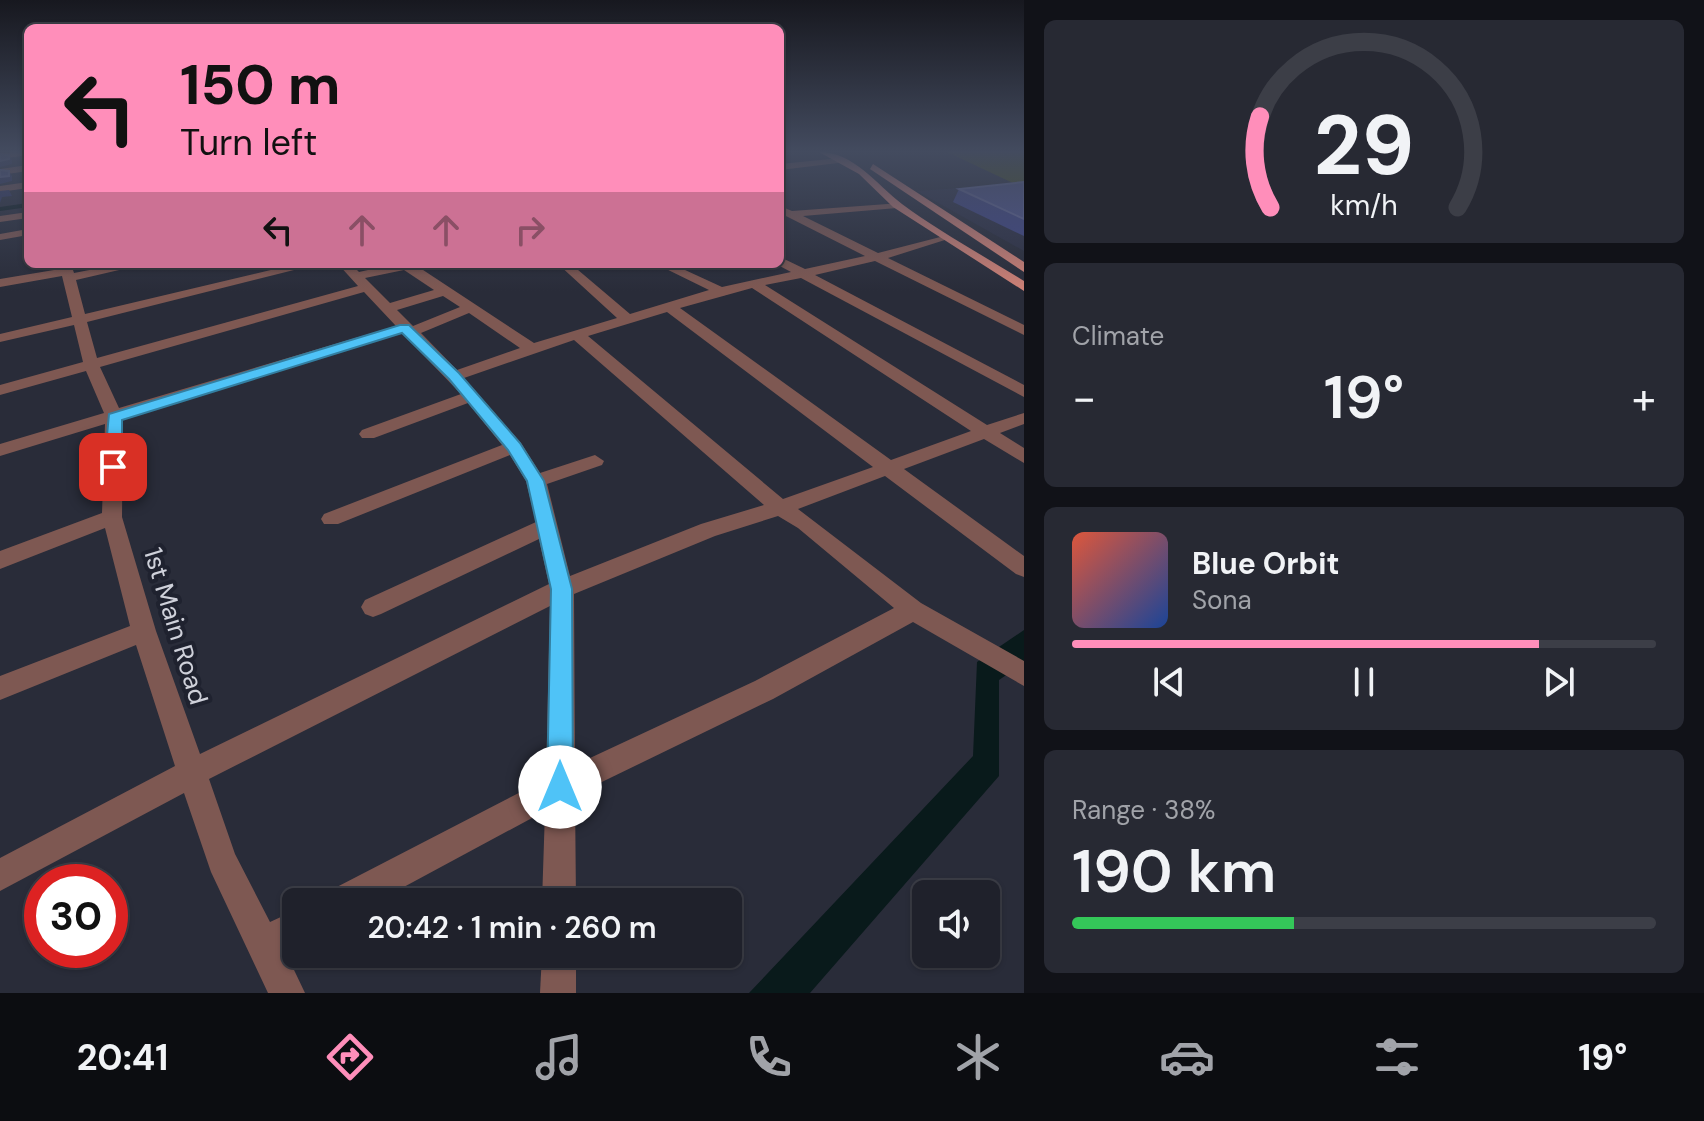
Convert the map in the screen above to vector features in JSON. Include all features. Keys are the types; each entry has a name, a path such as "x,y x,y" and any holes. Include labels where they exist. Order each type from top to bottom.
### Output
{"main road":[{"path":"890,198 944,237 1024,287"},
{"path":"920,198 1024,268"}],"street":[{"path":"784,213 897,205"},
{"path":"784,213 879,257 1024,331"},
{"path":"0,219 24,216"},
{"path":"0,237 24,233"},
{"path":"454,376 529,347 629,321 721,291 879,257 944,237"},
{"path":"784,263 1024,392"},
{"path":"0,283 98,268"},
{"path":"0,338 296,268"},
{"path":"0,390 92,367 355,276 394,268"},
{"path":"413,268 441,292 529,347"},
{"path":"569,268 629,321"},
{"path":"671,268 721,291"},
{"name":"1st Main Road","path":"67,271 92,367 114,417 112,517 144,631 222,861 287,993"},
{"path":"355,276 454,376 514,447 536,481 562,589 559,888"},
{"path":"754,284 1024,457"},
{"path":"386,309 441,292"},
{"path":"0,450 407,330 470,308"},
{"path":"670,308 1024,568"},
{"path":"576,334 780,508 805,523 913,610 1024,674"},
{"path":"368,434 469,397"},
{"path":"0,875 191,773 562,589 708,530 780,508 1024,418"},
{"path":"331,519 514,447"},
{"path":"536,481 595,461"},
{"path":"0,560 112,517"},
{"path":"373,607 547,526"},
{"path":"369,888 560,787 764,690 913,610"},
{"path":"0,688 144,631"},
{"path":"264,944 282,934"},
{"path":"558,993 559,968"}],"shaded area":[{"path":"930,198 1024,198 1024,251"},
{"path":"1024,630 1024,663 999,680 999,776 810,993 749,993 973,756 977,662"}],"building":[{"path":"979,198 1024,198 1024,219"}],"waterway":[{"path":"0,209 24,206"}],"route":[{"path":"113,467 114,417 404,328 454,376 514,447 536,481 562,589 560,787"}]}
